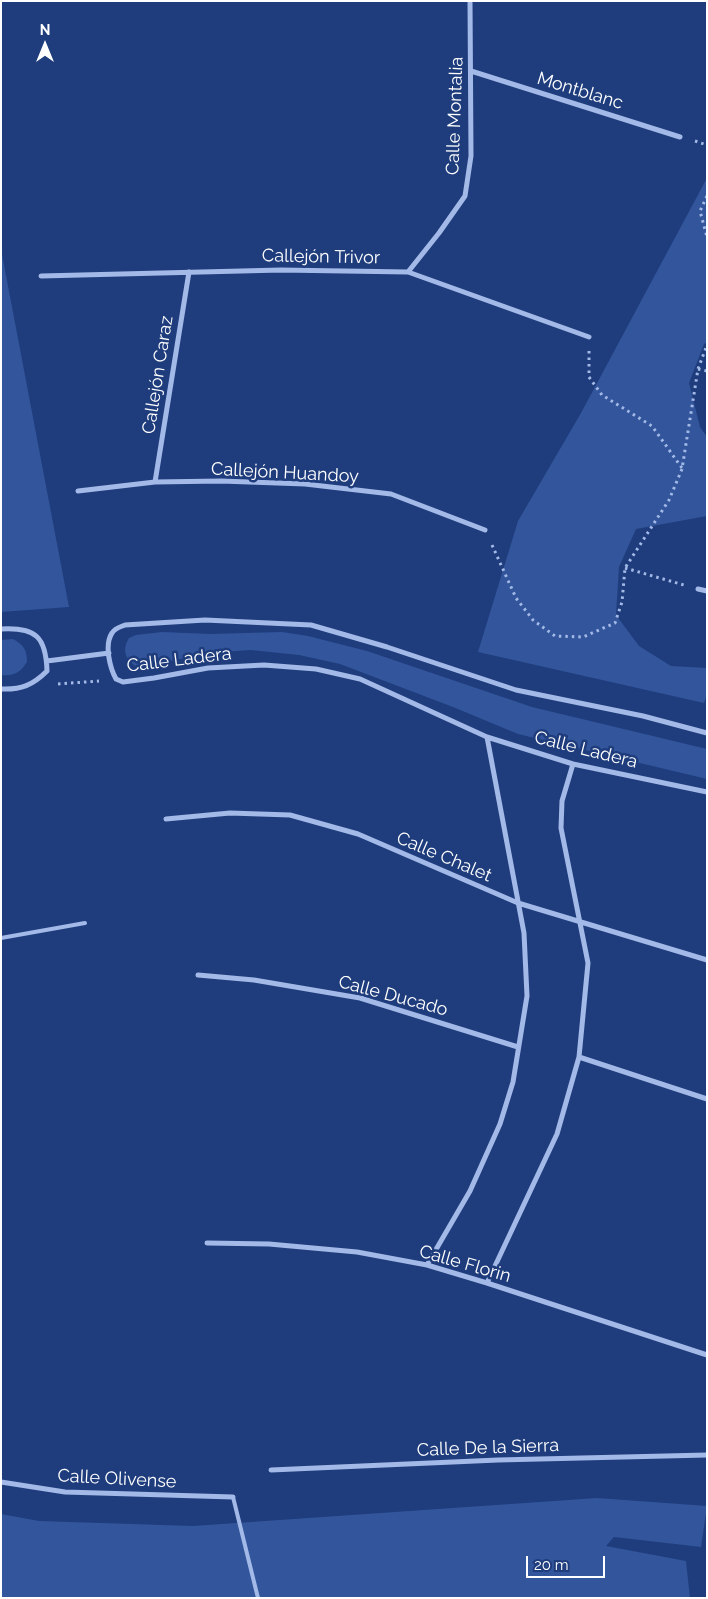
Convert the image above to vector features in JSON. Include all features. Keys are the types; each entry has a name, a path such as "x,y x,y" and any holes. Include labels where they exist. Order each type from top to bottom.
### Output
{"street":[{"name":"Calle Montalia","path":"408,272 465,196 471,156 470,1"},
{"name":"Montblanc","path":"471,71 680,137"},
{"name":"Callejón Trivor","path":"41,276 282,270 408,272 589,337"},
{"name":"Callejón Caraz","path":"155,482 189,272"},
{"name":"Callejón Huandoy","path":"78,491 155,482 221,481 304,484 391,494 485,530"},
{"path":"698,589 707,591"},
{"name":"Calle Ladera","path":"707,733 643,716 516,690 387,647 311,625 205,620 125,625 116,628 111,634 108,644 112,671 116,679 123,682 208,668 264,665 316,669 360,679 487,737 573,764 707,792"},
{"path":"1,629 20,628 40,638 46,653 47,671 38,681 27,687 13,690 1,689"},
{"path":"46,661 109,653"},
{"path":"427,1265 470,1191 500,1124 513,1082 527,996 524,933 487,737"},
{"path":"486,1283 557,1134 579,1057 588,963 561,828 562,800 573,764"},
{"name":"Calle Chalet","path":"166,819 230,813 290,815 358,834 518,903 707,960"},
{"name":"Calle Ducado","path":"198,974 254,980 360,998 518,1048"},
{"path":"579,1057 707,1099"},
{"name":"Calle Florin","path":"207,1243 269,1244 347,1251 427,1265 707,1355"},
{"name":"Calle De la Sierra","path":"271,1470 508,1460 707,1455"},
{"name":"Calle Olivense","path":"1,1482 65,1492 233,1497"}],"lane":[{"path":"1,938 85,923"},
{"path":"233,1497 258,1598"}],"path":[{"path":"707,196 700,211 707,238"},
{"path":"589,337 589,377 602,396 652,426 682,469"},
{"path":"485,530 516,598 533,620 555,636 583,637 615,623 622,602 625,568 669,500 682,469 698,369 707,345"},
{"path":"698,369 707,371"},
{"path":"625,568 698,589"},
{"path":"57,684 116,679"}],"shaded area":[{"path":"707,178 707,342 704,344 689,383 700,427 707,437 707,516 636,529 619,567 616,615 639,646 671,666 707,668 707,694 704,703 478,652 518,521 581,413"},
{"path":"1,249 69,607 1,612"},
{"path":"162,632 210,634 282,632 308,636 367,651 532,707 707,749 707,779 518,734 340,664 299,655 251,650 207,653 139,668 128,659 125,647 129,638 136,635"},
{"path":"13,639 24,648 27,662 16,673 1,675 1,640"},
{"path":"597,1498 707,1506 701,1547 614,1537 606,1546 686,1561 690,1598 1,1598 1,1514 39,1521 193,1526"}]}
